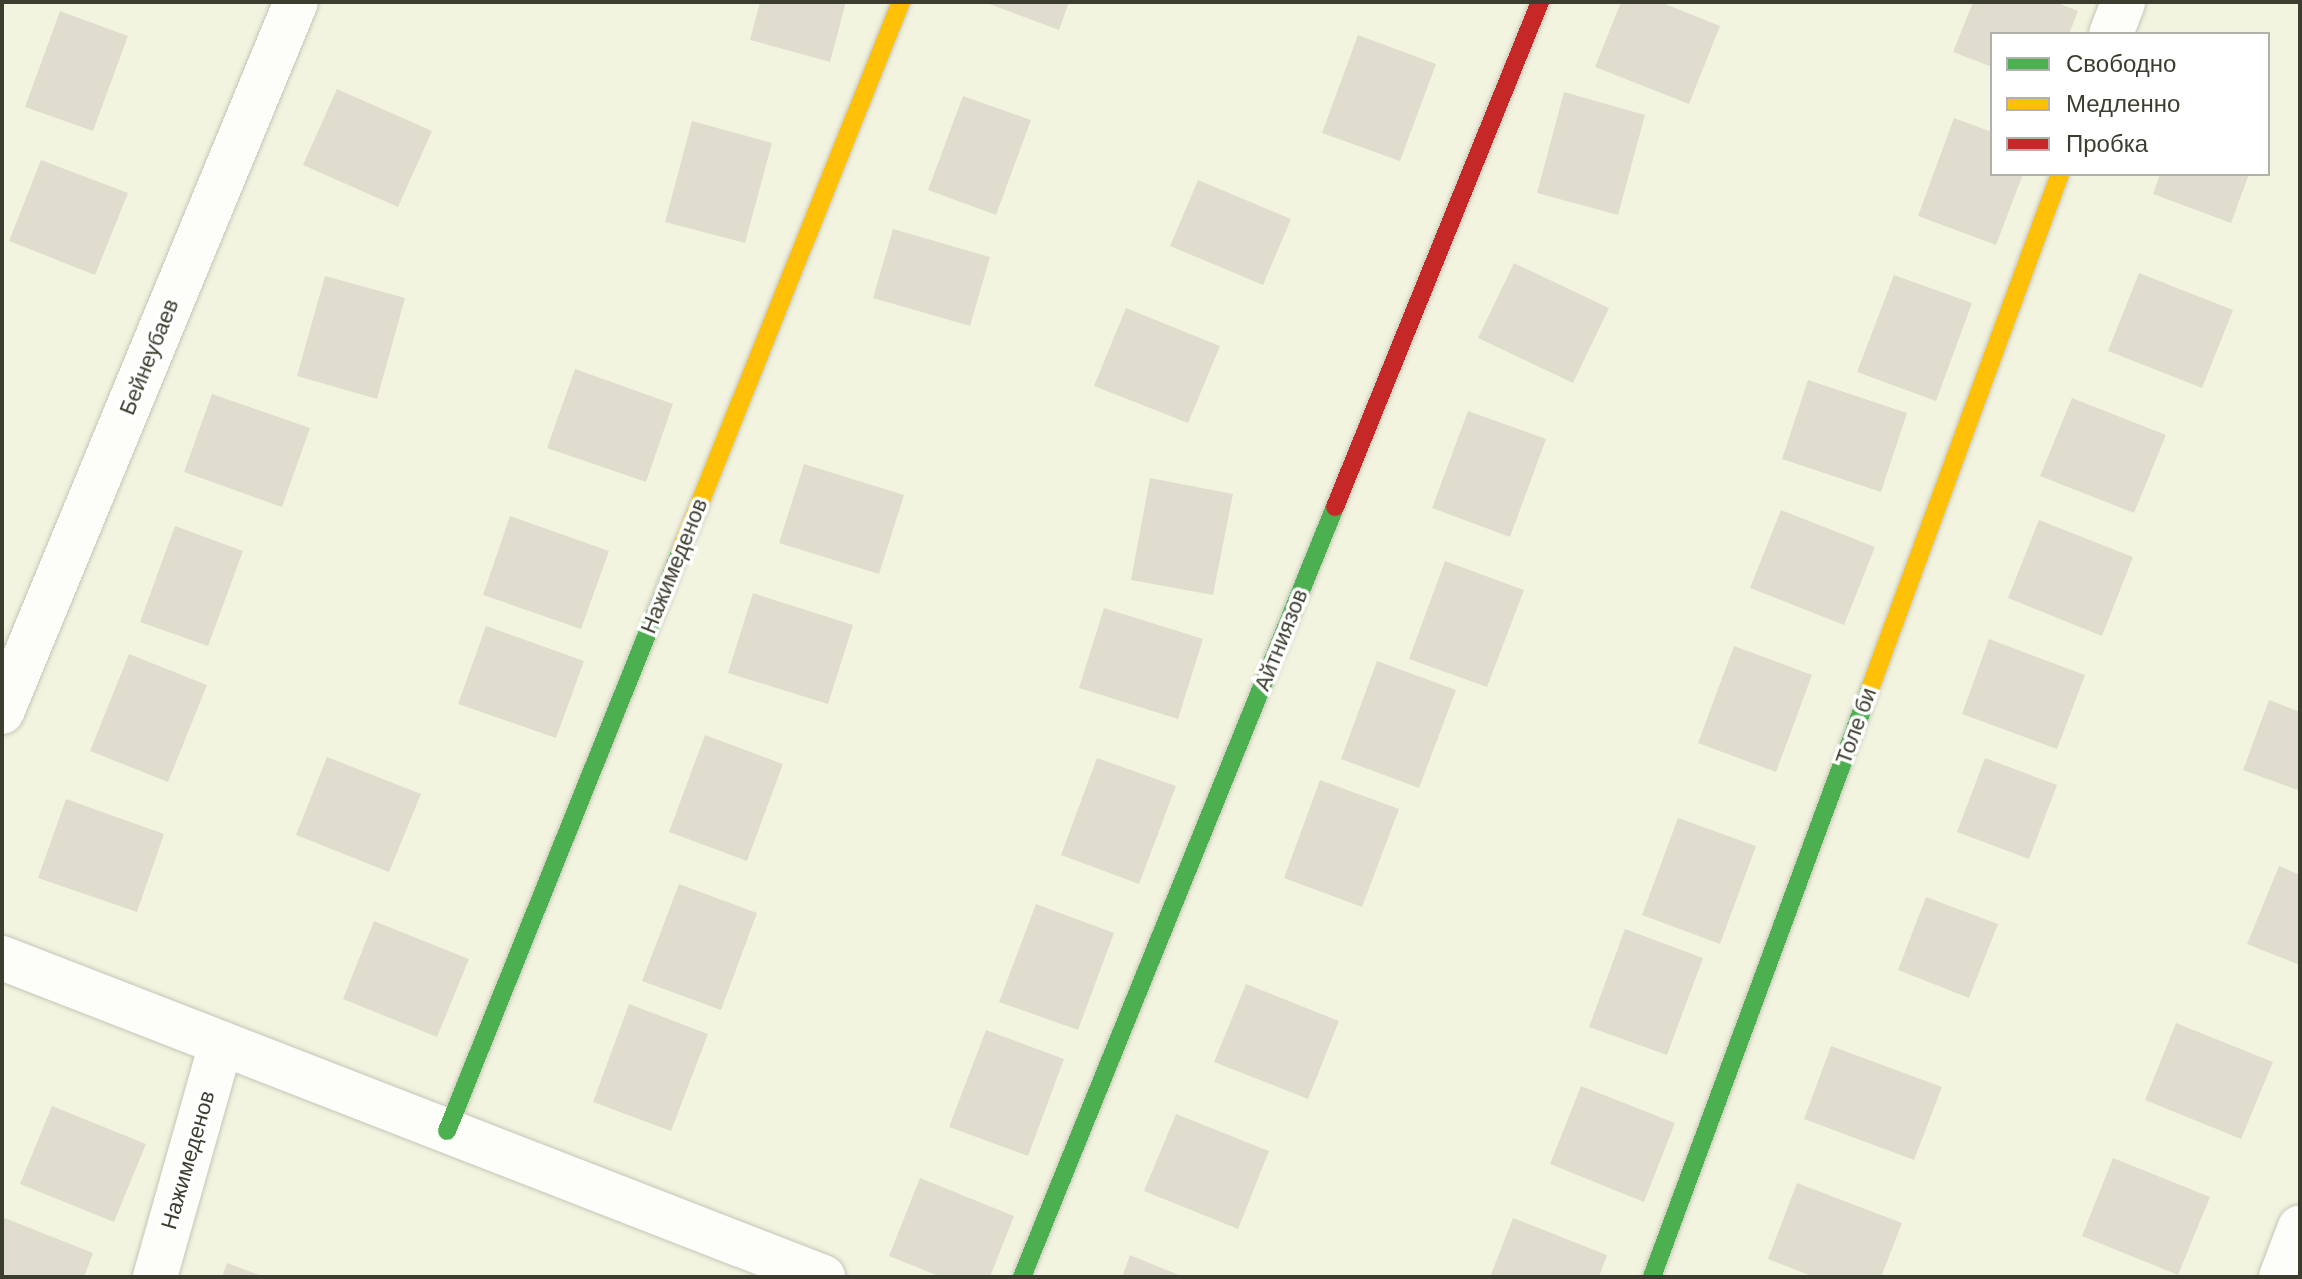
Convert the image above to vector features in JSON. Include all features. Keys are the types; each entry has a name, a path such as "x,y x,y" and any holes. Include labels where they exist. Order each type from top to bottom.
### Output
{"street":[{"name":"Бейнеубаев","path":"2,712 296,2"},
{"name":"Нажимеденов","path":"447,1131 901,2"},
{"name":"Айтниязов","path":"1022,1277 1540,2"},
{"path":"2112,32 2123,2"},
{"name":"Толе би","path":"1652,1277 2059,176"},
{"path":"2,958 447,1131 739,1261 823,1277"},
{"name":"Нажимеденов","path":"155,1277 221,1043"},
{"path":"2281,1277 2300,1227"}],"building":[{"path":"760,2 846,2 830,62 750,40"},
{"path":"984,2 1069,2 1059,30"},
{"path":"1621,2 1660,2 1720,26 1689,104 1595,67"},
{"path":"1973,2 2055,2 2078,11 2070,32 1990,32 1990,66 1953,52"},
{"path":"60,11 128,36 93,131 25,107"},
{"path":"1358,35 1436,64 1400,161 1322,133"},
{"path":"337,89 432,131 398,207 303,165"},
{"path":"1564,92 1645,115 1618,215 1537,193"},
{"path":"963,96 1031,120 996,215 928,190"},
{"path":"1954,118 1990,131 1990,176 2022,176 1996,245 1918,216"},
{"path":"692,121 772,143 745,243 665,222"},
{"path":"41,160 128,193 95,275 9,241"},
{"path":"2159,176 2248,176 2231,223 2153,194"},
{"path":"1198,180 1291,219 1263,285 1170,246"},
{"path":"893,229 990,257 970,326 873,298"},
{"path":"1514,263 1609,308 1573,383 1478,338"},
{"path":"2139,273 2233,310 2202,388 2108,351"},
{"path":"1894,275 1972,303 1936,401 1857,372"},
{"path":"325,276 405,298 377,399 297,376"},
{"path":"1126,308 1220,346 1188,423 1094,386"},
{"path":"575,369 673,404 646,482 547,448"},
{"path":"1808,380 1907,413 1881,492 1782,459"},
{"path":"212,394 310,428 282,507 184,472"},
{"path":"2072,398 2166,435 2134,513 2040,476"},
{"path":"1468,411 1546,439 1510,537 1432,508"},
{"path":"804,464 904,495 879,574 779,543"},
{"path":"1150,478 1233,494 1213,595 1131,580"},
{"path":"1781,510 1875,547 1844,625 1750,588"},
{"path":"510,516 609,551 581,629 483,595"},
{"path":"2039,520 2133,557 2102,636 2008,598"},
{"path":"175,526 243,551 208,646 140,622"},
{"path":"1445,561 1524,590 1487,687 1409,659"},
{"path":"753,593 853,625 828,704 728,673"},
{"path":"1104,608 1203,639 1178,719 1079,688"},
{"path":"486,626 584,661 556,738 458,704"},
{"path":"1989,639 2085,675 2057,749 1962,714"},
{"path":"1734,646 1812,675 1776,772 1698,743"},
{"path":"129,654 207,685 168,782 90,751"},
{"path":"1377,661 1456,690 1419,788 1341,759"},
{"path":"2269,700 2300,712 2300,791 2243,770"},
{"path":"705,735 783,764 747,861 669,832"},
{"path":"327,757 421,794 389,872 296,835"},
{"path":"1097,758 1176,786 1139,884 1061,855"},
{"path":"1985,758 2057,785 2029,859 1957,832"},
{"path":"1320,780 1399,809 1362,907 1284,878"},
{"path":"66,799 164,834 137,912 38,878"},
{"path":"1678,818 1756,846 1720,944 1642,915"},
{"path":"2279,866 2300,875 2300,965 2247,944"},
{"path":"679,884 757,913 721,1010 642,981"},
{"path":"1926,897 1998,924 1969,998 1898,970"},
{"path":"1036,904 1114,933 1078,1030 999,1002"},
{"path":"374,921 469,959 437,1037 343,999"},
{"path":"1625,929 1703,958 1667,1055 1589,1027"},
{"path":"1246,984 1339,1021 1308,1099 1214,1062"},
{"path":"629,1004 708,1034 671,1131 593,1102"},
{"path":"2176,1023 2273,1062 2241,1139 2145,1100"},
{"path":"986,1030 1064,1059 1028,1156 949,1127"},
{"path":"1831,1046 1942,1087 1914,1160 1804,1119"},
{"path":"1581,1086 1675,1123 1644,1202 1550,1164"},
{"path":"52,1106 146,1144 114,1222 20,1184"},
{"path":"1176,1114 1269,1151 1238,1229 1144,1191"},
{"path":"2113,1158 2210,1197 2178,1275 2082,1236"},
{"path":"920,1178 1014,1216 990,1277 941,1277 889,1256"},
{"path":"1797,1183 1902,1223 1881,1277 1814,1277 1768,1259"},
{"path":"2,1217 93,1253 84,1277 2,1277"},
{"path":"1513,1218 1607,1255 1599,1277 1490,1277"},
{"path":"1130,1255 1184,1277 1122,1277"},
{"path":"227,1263 265,1277 222,1277"}],"traffic: fast":[{"path":"1022,1277 1335,507"},
{"path":"447,1131 681,550"},
{"path":"1652,1277 1871,686"}],"traffic: slow":[{"path":"681,550 901,2"},
{"path":"1871,686 2059,176"}],"traffic: jam":[{"path":"1335,507 1540,2"}]}
